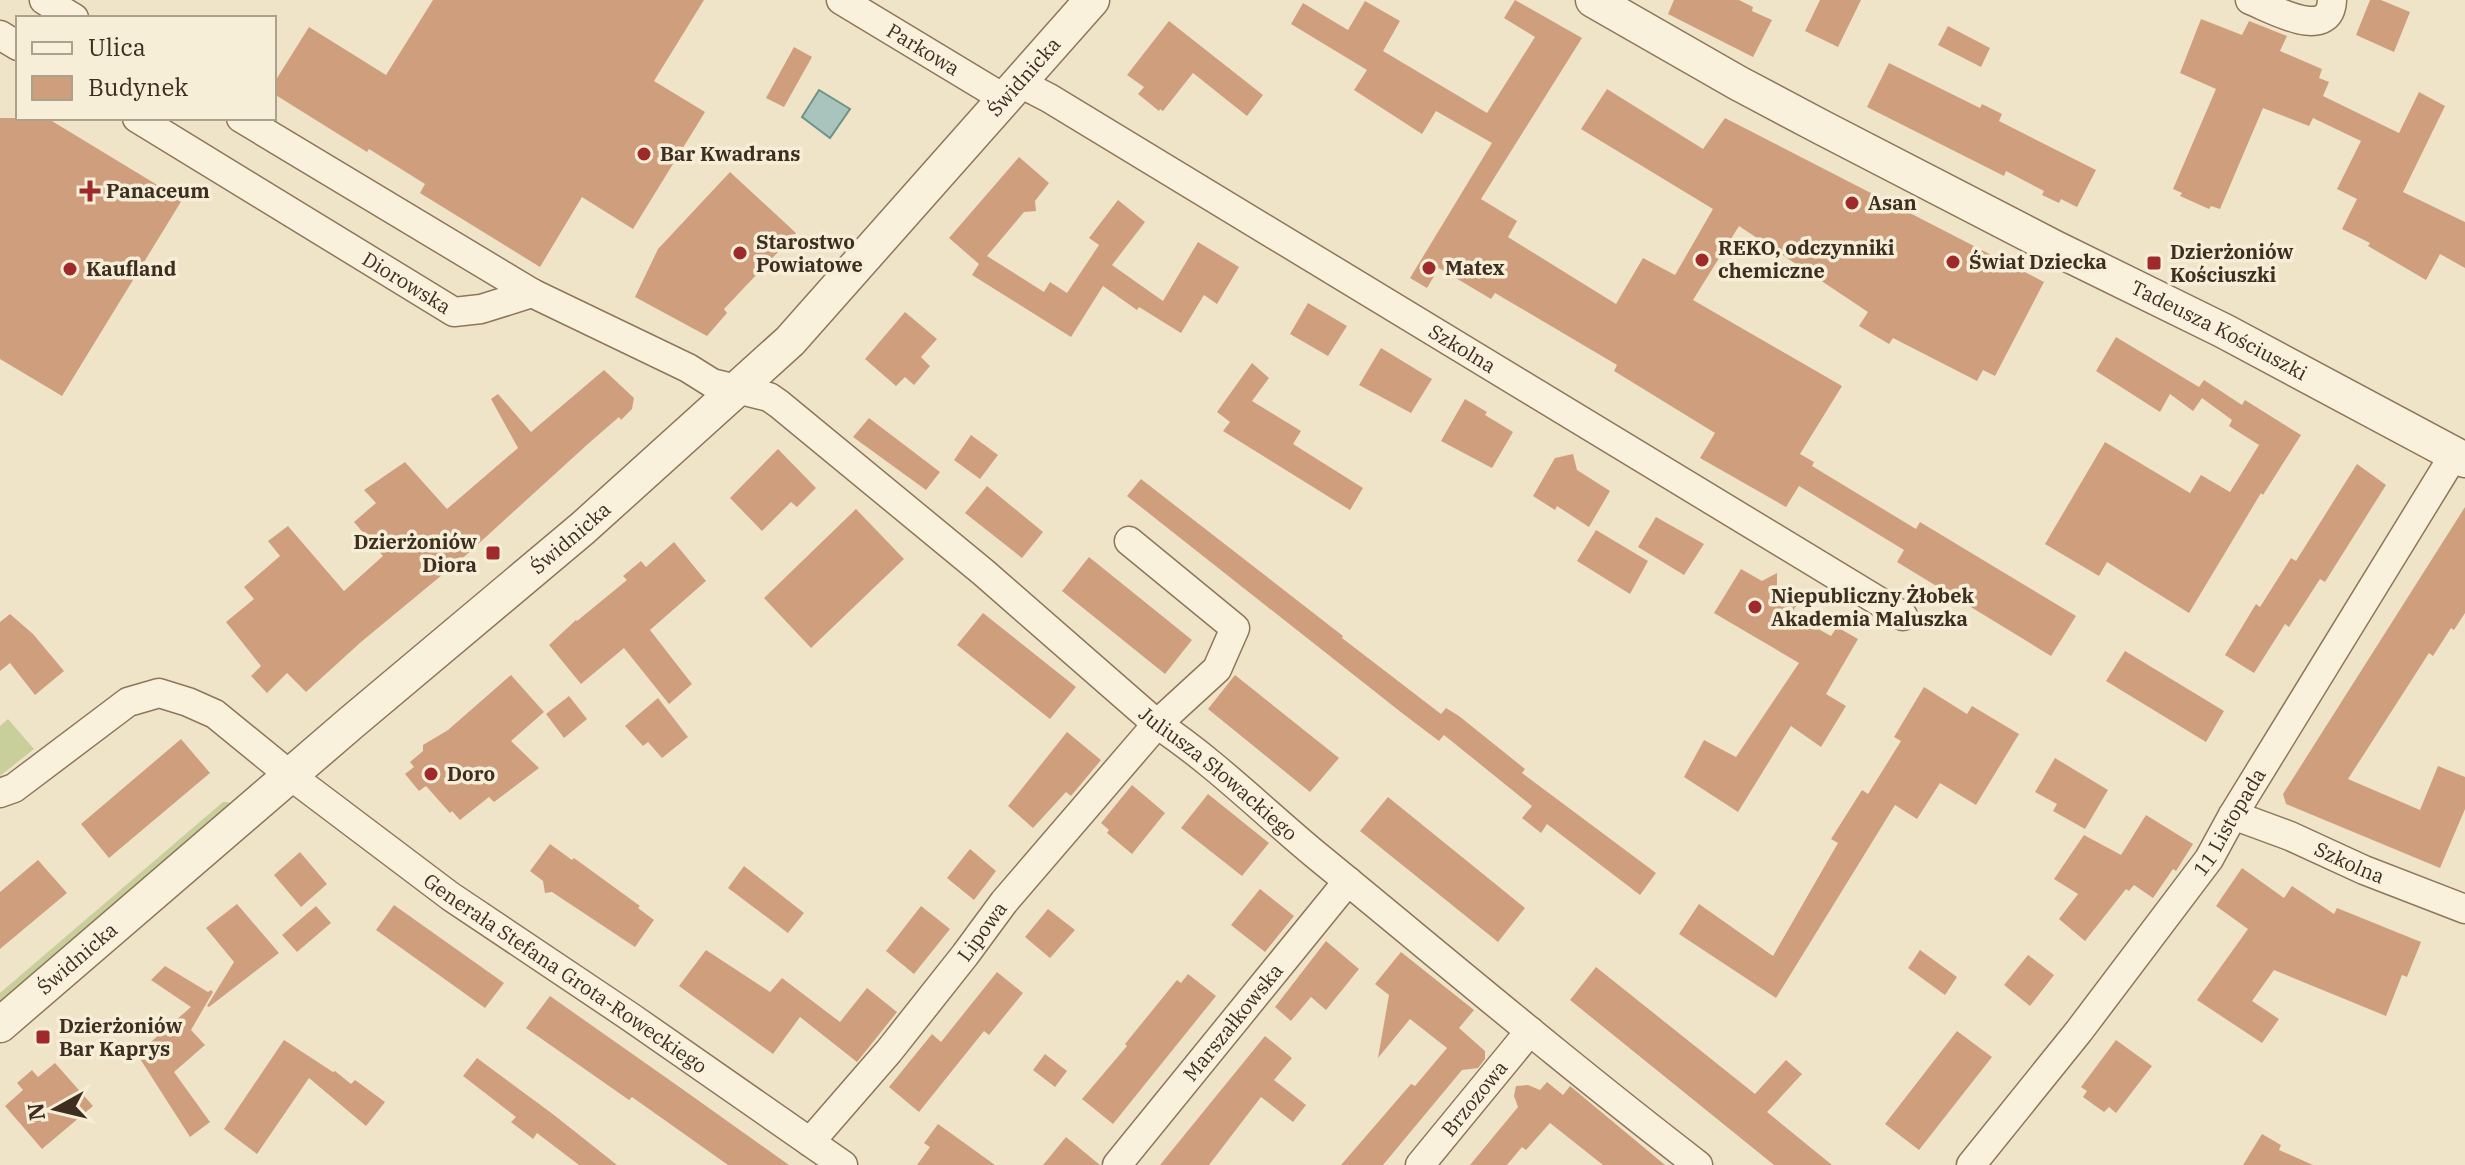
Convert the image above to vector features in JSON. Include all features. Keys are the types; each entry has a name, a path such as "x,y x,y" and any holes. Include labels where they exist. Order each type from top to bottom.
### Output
{"street":[{"path":"44,0 71,16"},
{"name":"Parkowa","path":"841,0 1013,91"},
{"name":"Świdnicka","path":"0,1025 583,528 790,341 1092,0"},
{"name":"Tadeusza Kościuszki","path":"1593,0 1807,120 2224,331 2459,457"},
{"path":"2250,0 2307,23 2321,20 2332,9 2332,0"},
{"name":"Szkolna","path":"1013,91 1049,98 1903,616"},
{"name":"Diorowska","path":"140,120 454,312 481,309 532,293"},
{"path":"244,120 532,293 688,368 712,383 737,390"},
{"path":"481,309 488,295 487,268"},
{"name":"Juliusza Słowackiego","path":"737,390 769,397 797,417 995,582 1157,724 1187,744 1530,1031 1698,1165"},
{"name":"11 Listopada","path":"1971,1165 2079,1031 2209,859 2233,815 2459,457"},
{"name":"Lipowa","path":"810,1142 889,1051 1004,902 1157,724 1217,669 1235,628 1129,541"},
{"name":"Generała Stefana Grota-Roweckiego","path":"0,793 14,788 128,702 159,693 188,702 215,714 291,776 450,896 843,1165"},
{"name":"Szkolna","path":"2233,815 2465,909"},
{"name":"Marszałkowska","path":"1117,1165 1348,881"},
{"name":"Brzozowa","path":"1420,1165 1530,1031"}],"green space":[{"path":"8,719 34,749 0,776 0,726"},
{"path":"223,802 231,806 0,1002 0,993"}],"water":[{"path":"819,90 850,109 830,138 802,117"}],"building":[{"path":"433,0 704,0 654,81 705,112 633,229 582,197 540,267 420,193 425,184 276,95 276,80 309,27 386,75"},
{"path":"1515,0 1582,38 1481,199 1517,221 1508,237 1616,304 1643,258 1675,275 1713,209 1581,129 1607,89 1703,149 1725,118 2044,282 1995,376 1983,370 1977,381 1893,338 1889,344 1859,326 1868,312 1739,226 1693,300 1842,386 1800,454 1814,462 1812,466 1916,529 1920,522 2076,616 2051,656 1897,562 1904,550 1799,486 1786,507 1700,458 1715,433 1614,371 1617,365 1495,293 1491,299 1439,268 1427,288 1410,278 1492,143 1436,111 1422,134 1354,90 1367,70 1291,24 1303,3 1348,30 1365,1 1400,21 1383,51 1487,113 1535,37 1504,18"},
{"path":"1674,0 1739,0 1753,7 1752,11 1772,20 1753,57 1668,14"},
{"path":"1820,0 1861,0 1838,47 1805,31"},
{"path":"2370,0 2381,0 2410,12 2394,52 2356,35"},
{"path":"2201,19 2242,35 2249,21 2287,36 2280,51 2322,69 2319,78 2329,82 2323,96 2399,133 2419,92 2445,106 2403,192 2465,222 2465,268 2440,254 2426,280 2368,246 2370,243 2342,229 2357,199 2337,189 2361,141 2313,118 2309,126 2263,108 2220,209 2211,206 2209,209 2180,196 2182,193 2173,189 2216,89 2180,73"},
{"path":"1169,21 1263,95 1247,116 1193,73 1163,111 1138,94 1144,87 1127,75"},
{"path":"1948,26 1990,48 1981,67 1938,45"},
{"path":"794,47 812,57 784,107 766,98"},
{"path":"1889,63 1980,108 1982,104 2002,114 1999,121 2096,170 2077,207 2042,195 2044,191 2006,171 2004,176 1867,107"},
{"name":"Kaufland","path":"0,118 50,120 182,200 62,396 0,359"},
{"path":"1019,157 1049,183 1035,201 1036,211 1024,212 987,256 1044,292 1050,282 1067,293 1099,245 1089,238 1118,200 1145,222 1112,265 1163,301 1198,242 1239,267 1217,304 1204,295 1181,333 1139,307 1137,310 1103,286 1071,337 972,275 979,264 949,238"},
{"name":"Starostwo Powiatowe","path":"730,172 796,233 724,309 727,313 707,336 635,297 658,249"},
{"path":"1308,303 1347,326 1328,356 1290,334"},
{"path":"905,312 937,339 921,357 930,366 914,385 905,377 896,386 865,359"},
{"path":"2116,337 2199,387 2204,380 2242,405 2245,400 2301,435 2263,495 2261,493 2189,613 2107,562 2099,576 2045,544 2105,442 2190,493 2201,475 2230,492 2259,445 2229,426 2232,420 2202,398 2193,411 2170,394 2160,412 2096,371"},
{"path":"1381,348 1432,379 1411,413 1359,385"},
{"path":"1252,363 1269,378 1252,401 1301,431 1293,444 1363,488 1350,510 1223,431 1230,422 1217,412"},
{"path":"604,370 634,398 632,409 589,443 465,556 306,692 287,673 267,693 251,676 261,666 226,622 254,599 244,587 280,556 268,541 288,526 344,591 383,556 354,522 376,503 364,490 405,462 447,509 518,448 491,399 498,394 531,432"},
{"path":"1465,399 1513,432 1492,468 1441,441"},
{"path":"869,418 940,472 926,490 853,437"},
{"path":"971,435 998,455 980,479 954,460"},
{"path":"778,449 816,488 797,507 791,502 762,531 730,498"},
{"path":"1573,454 1577,470 1610,491 1589,527 1557,506 1555,510 1533,496 1555,458"},
{"path":"2357,464 2386,485 2325,582 2320,579 2289,627 2285,624 2254,673 2225,655 2256,604 2260,607 2291,558 2296,561"},
{"path":"1141,479 1441,714 1446,708 1459,716 1525,769 1522,773 1656,873 1640,895 1547,824 1541,833 1522,818 1532,806 1444,735 1439,741 1402,713 1127,496"},
{"path":"987,486 1043,532 1022,558 965,513"},
{"path":"2465,507 2465,613 2433,656 2429,653 2348,779 2420,810 2438,766 2465,777 2465,809 2440,868 2286,804 2283,794"},
{"path":"856,509 904,559 811,648 764,598"},
{"path":"1656,517 1704,544 1684,575 1638,547"},
{"path":"1596,530 1648,561 1630,594 1577,561"},
{"path":"674,542 706,581 650,630 692,684 669,704 624,648 581,684 549,645 627,580 623,576 641,561 646,567"},
{"path":"1089,557 1192,640 1165,674 1062,591"},
{"path":"1741,569 1762,581 1777,573 1777,590 1798,603 1791,614 1831,636 1837,627 1858,639 1826,694 1846,706 1821,747 1791,726 1738,812 1684,777 1704,740 1736,757 1799,663 1714,613"},
{"path":"983,613 1076,687 1050,719 957,645"},
{"path":"10,614 33,634 64,671 35,695 10,663 0,671 0,622"},
{"path":"2125,651 2224,711 2206,742 2106,681"},
{"path":"511,675 544,712 511,741 539,768 494,802 489,797 460,820 426,786 419,791 405,774 414,767 410,762 423,751 423,745 448,730"},
{"path":"1235,675 1339,758 1310,792 1208,709"},
{"path":"1924,687 1967,714 1972,706 2019,734 1976,805 1940,783 1917,819 1895,805 1776,998 1679,934 1699,904 1773,956 1838,843 1831,839 1862,790 1868,794 1901,741 1894,737"},
{"path":"569,696 587,719 564,738 546,714"},
{"path":"658,698 688,737 662,758 648,742 643,746 625,726"},
{"path":"1067,732 1101,760 1071,796 1066,792 1033,828 1008,806"},
{"path":"181,739 210,773 109,858 81,824"},
{"path":"2055,758 2108,790 2085,829 2053,811 2057,804 2035,792"},
{"path":"1132,785 1165,813 1132,854 1107,833 1109,830 1101,823"},
{"path":"1208,794 1269,843 1242,876 1181,828"},
{"path":"1388,797 1525,908 1498,942 1360,831"},
{"path":"2146,815 2193,844 2176,871 2173,869 2153,898 2134,885 2129,891 2126,889 2085,941 2059,919 2078,894 2054,879 2084,835 2121,855"},
{"path":"550,844 640,906 638,908 654,920 635,947 552,892 545,893 543,881 530,871"},
{"path":"970,849 996,871 974,900 947,878"},
{"path":"300,852 327,884 301,907 274,875"},
{"path":"38,860 67,893 0,949 0,892"},
{"path":"744,866 804,913 788,933 728,888"},
{"path":"2242,868 2284,898 2292,886 2334,914 2337,908 2421,942 2407,977 2402,975 2386,1016 2274,970 2252,1001 2279,1019 2262,1043 2197,1000 2248,929 2216,906"},
{"path":"1260,889 1294,916 1265,952 1231,925"},
{"path":"237,904 279,953 209,1007 234,962 206,928"},
{"path":"394,905 504,983 485,1008 376,930"},
{"path":"316,906 331,923 297,952 282,935"},
{"path":"921,906 950,929 914,974 886,951"},
{"path":"1048,909 1075,930 1050,958 1025,937"},
{"path":"1326,941 1359,969 1326,1010 1311,997 1291,1021 1275,1007"},
{"path":"706,950 770,992 782,978 840,1022 867,988 897,1012 857,1062 800,1017 773,1054 679,986"},
{"path":"1920,950 1957,977 1945,995 1908,968"},
{"path":"1401,952 1474,1010 1459,1028 1485,1051 1485,1059 1478,1068 1462,1070 1383,1165 1341,1165 1411,1084 1415,1086 1447,1048 1410,1019 1378,1058 1389,995 1375,984"},
{"path":"2028,955 2054,975 2030,1006 2004,985"},
{"path":"165,966 213,992 191,1030 205,1045 174,1072 210,1122 190,1137 137,1054 191,1007 151,980"},
{"path":"1596,967 1755,1094 1786,1060 1802,1074 1767,1112 1832,1165 1774,1165 1570,1000"},
{"path":"997,972 1023,993 989,1035 984,1031 919,1112 889,1087 932,1034 941,1042"},
{"path":"1188,974 1216,996 1113,1124 1082,1099 1177,980 1181,983"},
{"path":"550,996 789,1165 728,1165 526,1028"},
{"path":"1957,1031 1992,1057 1919,1150 1885,1124"},
{"path":"1265,1036 1292,1058 1274,1080 1306,1105 1293,1122 1261,1097 1209,1165 1160,1165"},
{"path":"284,1040 351,1084 355,1080 385,1102 366,1126 309,1078 257,1154 224,1129"},
{"path":"2116,1040 2152,1066 2116,1113 2109,1107 2104,1112 2083,1097 2087,1091 2081,1087"},
{"path":"1045,1054 1067,1071 1055,1087 1033,1070"},
{"path":"477,1058 617,1165 579,1165 537,1133 533,1139 511,1122 516,1117 463,1076"},
{"path":"55,1063 93,1106 42,1149 5,1106 23,1090 17,1083 32,1070 38,1077"},
{"path":"1547,1082 1563,1095 1570,1086 1665,1165 1603,1165 1550,1123 1526,1150 1522,1147 1507,1165 1470,1165 1518,1107 1514,1096 1516,1086 1528,1085 1540,1090"},
{"path":"938,1124 995,1165 917,1165 930,1147 924,1143"},
{"path":"2262,1134 2281,1145 2279,1150 2313,1165 2243,1165"},
{"path":"1066,1137 1100,1165 1043,1165"}],"place":[{"name":"Bar Kwadrans","path":"644,154"},
{"name":"Panaceum","path":"90,191"},
{"name":"Asan","path":"1852,203"},
{"name":"Starostwo Powiatowe","path":"740,253"},
{"name":"REKO, odczynniki chemiczne","path":"1702,260"},
{"name":"Świat Dziecka","path":"1953,262"},
{"name":"Dzierżoniów Kościuszki","path":"2154,263"},
{"name":"Matex","path":"1429,268"},
{"name":"Kaufland","path":"70,269"},
{"name":"Dzierżoniów Diora","path":"493,553"},
{"name":"Niepubliczny Żłobek Akademia Maluszka","path":"1755,607"},
{"name":"Doro","path":"431,774"},
{"name":"Dzierżoniów Bar Kaprys","path":"43,1037"}]}
